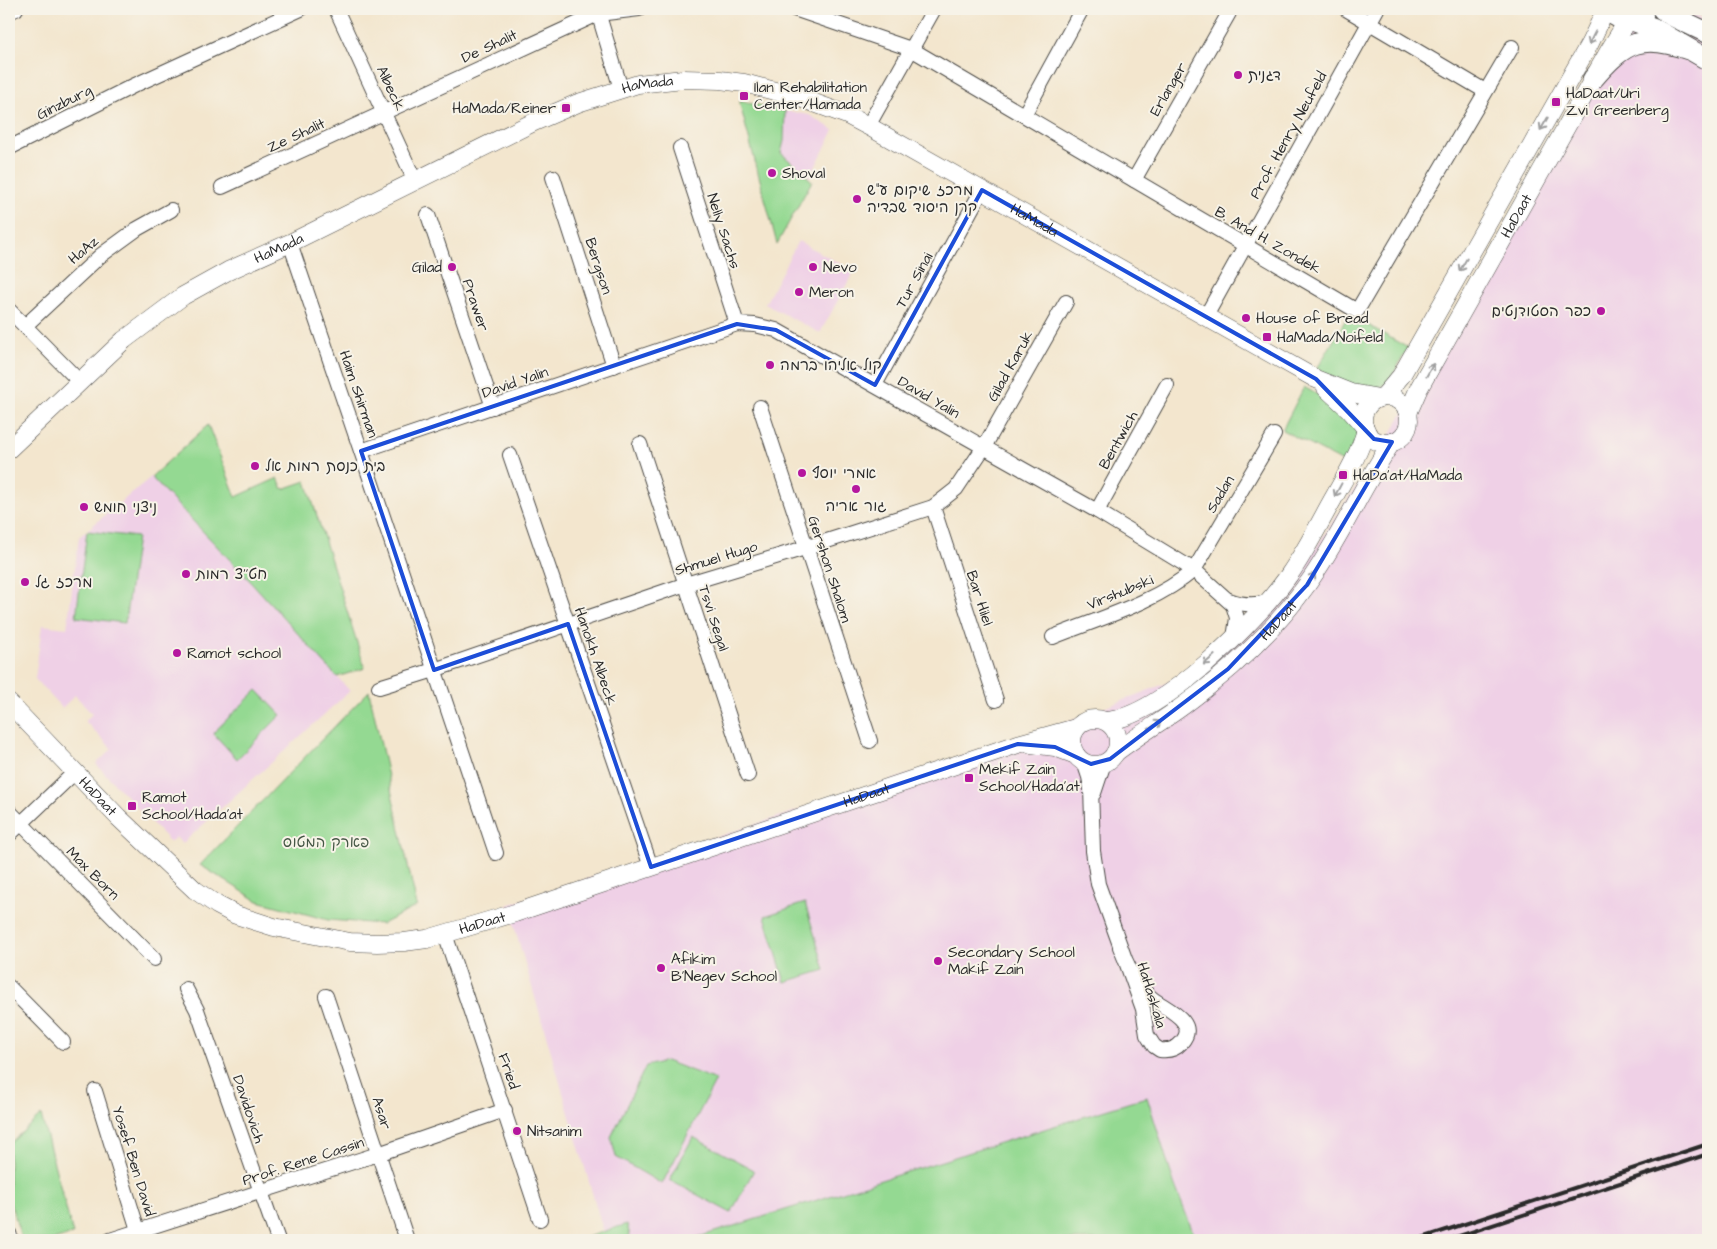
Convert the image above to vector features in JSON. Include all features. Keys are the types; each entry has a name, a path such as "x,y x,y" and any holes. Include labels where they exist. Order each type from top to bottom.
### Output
{"main road":[{"path":"1607,9 1616,17 1653,28 1708,60"},
{"path":"1630,20 1644,14 1649,9"},
{"path":"1662,9 1672,16 1708,32"},
{"path":"1684,9 1692,19 1708,32"},
{"path":"1593,79 1612,58 1635,44 1659,41 1690,50"}],"street":[{"path":"9,12 16,9"},
{"name":"Ginzburg","path":"9,148 135,85 301,9"},
{"name":"Albeck","path":"336,9 415,181"},
{"name":"De Shalit","path":"384,112 598,11 639,9"},
{"name":"B. And H. Zondek","path":"794,9 911,49 1357,311 1512,47"},
{"path":"868,126 934,9"},
{"path":"1024,115 1082,9"},
{"path":"1346,9 1485,91"},
{"name":"Prof. Henry Neufeld","path":"1206,316 1377,9"},
{"name":"HaDaat","path":"1381,397 1401,376 1590,43 1607,9"},
{"path":"598,11 621,89"},
{"name":"Erlanger","path":"1134,180 1229,13"},
{"name":"HaDaat","path":"1408,413 1414,398 1620,31 1630,20"},
{"name":"HaMada","path":"9,449 124,340 183,296 228,271 290,243 534,122 578,103 621,89 658,81 683,79 734,81 806,100 847,115 1206,316 1316,380 1334,395 1365,428"},
{"name":"Ze Shalit","path":"222,186 384,112"},
{"name":"Nelly Sachs","path":"680,148 737,324"},
{"name":"Bergson","path":"553,177 614,366"},
{"name":"Tur Sinai","path":"875,385 982,190"},
{"name":"HaAz","path":"15,320 137,229 171,210"},
{"name":"Prawer","path":"428,215 493,406"},
{"name":"Haim Shirman","path":"290,243 496,853"},
{"name":"Gilad Karuk","path":"984,447 1066,302"},
{"path":"15,320 79,381"},
{"name":"David Yalin","path":"361,451 737,324 755,325 776,330 1097,511 1194,570 1230,600"},
{"name":"HaMada","path":"1316,380 1351,393 1381,397"},
{"name":"Bentwich","path":"1097,511 1167,385"},
{"path":"1381,397 1396,399 1401,402 1408,413 1409,419 1406,431 1392,442 1380,442 1370,436 1365,428 1363,419 1368,406 1381,397"},
{"name":"Gershon Shalom","path":"760,407 870,741"},
{"name":"HaDaat","path":"1106,721 1130,716 1156,702 1196,672 1234,638 1268,602 1290,575 1322,518 1359,450 1365,428"},
{"name":"Sadan","path":"1194,570 1274,435"},
{"name":"HaDaat","path":"1109,758 1208,687 1248,651 1284,613 1307,585 1392,442"},
{"name":"Tsvi Segal","path":"640,444 748,774"},
{"name":"Shmuel Hugo","path":"379,687 686,584 805,548 933,506 956,489 984,447"},
{"name":"Hanokh Albeck","path":"510,455 651,867"},
{"name":"Bar Hilel","path":"933,506 996,700"},
{"name":"Virshubski","path":"1053,636 1158,595 1179,583 1194,570"},
{"path":"1230,600 1249,605 1268,602"},
{"path":"1230,600 1236,611 1237,618 1234,638"},
{"name":"HaDaat","path":"9,703 124,823 195,890 236,915 274,928 350,942 404,942 445,934 1018,744 1076,728"},
{"path":"1093,718 1106,721 1118,739 1109,758 1091,764 1080,759 1072,742 1076,728 1080,724 1093,718"},
{"name":"HaDaat","path":"1018,744 1047,746 1080,759"},
{"name":"HaHaskala","path":"1092,804 1097,779 1109,758"},
{"name":"HaHaskala","path":"1080,759 1089,777 1092,804 1092,851 1095,870 1120,947 1143,1009 1147,1035 1149,1041 1160,1050 1173,1049 1184,1040 1186,1033 1183,1020 1179,1015 1154,999 1140,986 1129,968 1120,947"},
{"path":"9,834 75,772"},
{"name":"Max Born","path":"9,811 154,959"},
{"name":"Fried","path":"445,934 540,1219"},
{"path":"9,987 63,1042"},
{"name":"Davidovich","path":"186,989 197,1010 278,1240"},
{"name":"Asar","path":"326,996 408,1240"},
{"name":"Yosef Ben David","path":"95,1091 140,1235"},
{"name":"Prof. Rene Cassin","path":"110,1240 140,1235 505,1110"},
{"path":"9,1233 11,1240"}],"highlighted area":[{"path":"982,190 1316,379 1374,439 1392,442 1307,585 1228,669 1110,759 1091,764 1055,747 1018,744 651,867 568,624 434,670 361,451 737,324 776,330 875,385"}],"shaded area":[{"path":"1647,9 1684,9 1708,21 1708,1240 606,1240 508,905 1066,723 1187,675 1293,582 1387,440 1507,236 1631,16"},
{"path":"785,111 809,115 834,130 810,177 781,153 784,141"},
{"path":"798,241 854,271 820,333 765,304"},
{"name":"Ramot school","path":"151,477 253,584 350,691 182,844 176,837 170,842 96,764 112,749 85,721 92,714 75,695 62,708 35,679 42,625 67,628 79,537"}],"green space":[{"path":"739,101 785,111 784,141 781,153 812,181 777,244"},
{"path":"1349,314 1408,348 1388,383 1378,388 1365,391 1352,388 1317,369"},
{"path":"1304,387 1338,407 1352,421 1356,429 1357,438 1354,448 1345,463 1282,430"},
{"path":"208,425 236,497 278,478 283,489 306,481 365,668 337,677 253,584 151,477"},
{"path":"87,531 137,537 125,623 76,617"},
{"path":"257,690 281,715 237,759 213,733"},
{"name":"פארק המטוס","path":"369,691 417,906 382,924 328,920 258,901 200,865"},
{"path":"805,903 825,970 785,982 765,916"},
{"path":"666,1061 716,1080 662,1184 616,1157 611,1137 646,1066"},
{"path":"1147,1097 1174,1183 1196,1240 689,1240"},
{"path":"41,1115 73,1234 54,1240 22,1240 9,1199 9,1144"},
{"path":"693,1137 754,1170 731,1213 670,1180"},
{"path":"627,1224 631,1240 578,1240"}],"railway":[{"path":"1416,1240 1708,1144"},
{"path":"1447,1240 1708,1154"}],"place":[{"name":"דגנית","path":"1238,75"},
{"name":"Ilan Rehabilitation Center/Hamada","path":"744,96"},
{"name":"HaDaat/Uri Zvi Greenberg","path":"1556,102"},
{"name":"HaMada/Reiner","path":"566,108"},
{"name":"Shoval","path":"772,173"},
{"name":"מרכז שיקום ע\"ש קרן היסוד שבדיה","path":"857,199"},
{"name":"Gilad","path":"452,267"},
{"name":"Nevo","path":"813,267"},
{"name":"Meron","path":"799,292"},
{"name":"כפר הסטודנטים","path":"1601,311"},
{"name":"House of Bread","path":"1246,318"},
{"name":"HaMada/Noifeld","path":"1267,337"},
{"name":"קול אליהו ברמה","path":"770,365"},
{"name":"בית כנסת רמות אל","path":"255,466"},
{"name":"אמרי יוסף","path":"802,473"},
{"name":"HaDa'at/HaMada","path":"1343,475"},
{"name":"גור אריה","path":"856,489"},
{"name":"ניצני חומש","path":"84,507"},
{"name":"חט''צ רמות","path":"186,574"},
{"name":"מרכז גל","path":"25,582"},
{"name":"Ramot school","path":"177,653"},
{"name":"Mekif Zain School/Hada'at","path":"969,778"},
{"name":"Ramot School/Hada'at","path":"132,806"},
{"name":"Secondary School Makif Zain","path":"938,961"},
{"name":"Afikim B’Negev School","path":"661,968"},
{"name":"Nitsanim","path":"517,1131"}]}
